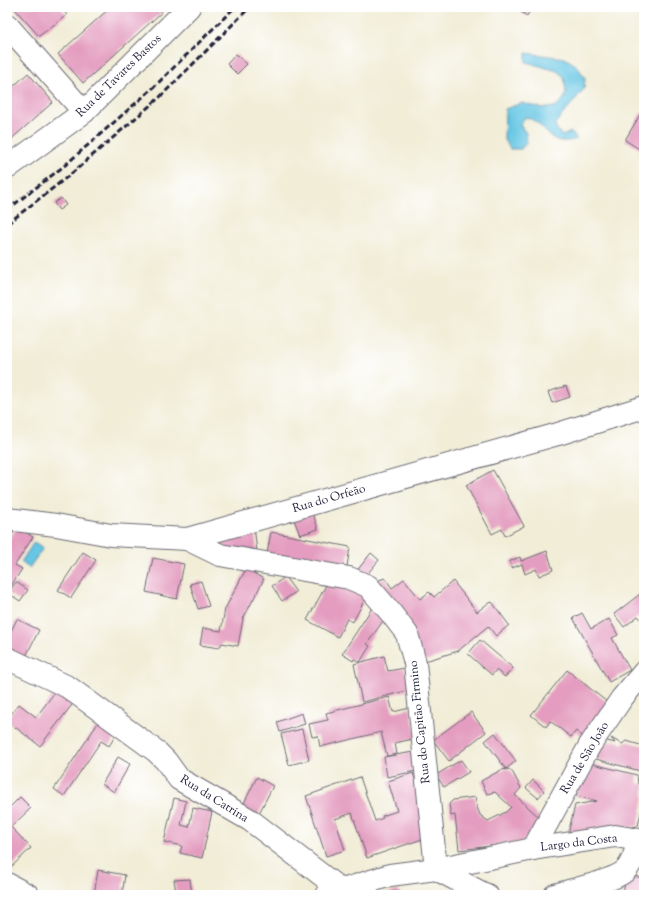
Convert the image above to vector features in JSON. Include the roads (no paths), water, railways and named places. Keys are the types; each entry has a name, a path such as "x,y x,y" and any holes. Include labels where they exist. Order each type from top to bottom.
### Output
{"street":[{"name":"Rua de Tavares Bastos","path":"7,168 84,112 186,8"},
{"path":"7,26 84,112"},
{"name":"Rua do Orfeão","path":"7,519 56,525 111,535 187,539 550,436 644,407"},
{"name":"Rua do Capitão Firmino","path":"187,539 220,555 348,578 368,586 407,634 415,664 436,869"},
{"name":"Rua da Catrina","path":"7,658 68,687 156,751 166,761 179,779 250,820 334,893"},
{"name":"Rua de São João","path":"533,848 590,745 622,698 644,672"},
{"name":"Largo da Costa","path":"334,893 390,875 436,869 533,848 615,836 642,839 633,860 626,870 615,878 555,895"},
{"path":"436,869 487,895"},
{"path":"7,884 28,895"}],"water":[{"path":"526,53 565,58 577,66 585,78 584,89 554,125 562,136 571,132 577,139 559,141 548,134 539,124 525,117 520,125 526,133 527,142 521,149 510,149 504,140 505,109 522,103 542,108 555,107 563,100 566,93 564,77 557,71 526,62"},
{"path":"34,542 43,548 29,568 21,562"}],"railway":[{"path":"7,210 64,166 152,89 235,7"},
{"path":"7,224 71,174 160,97 250,7"}]}
